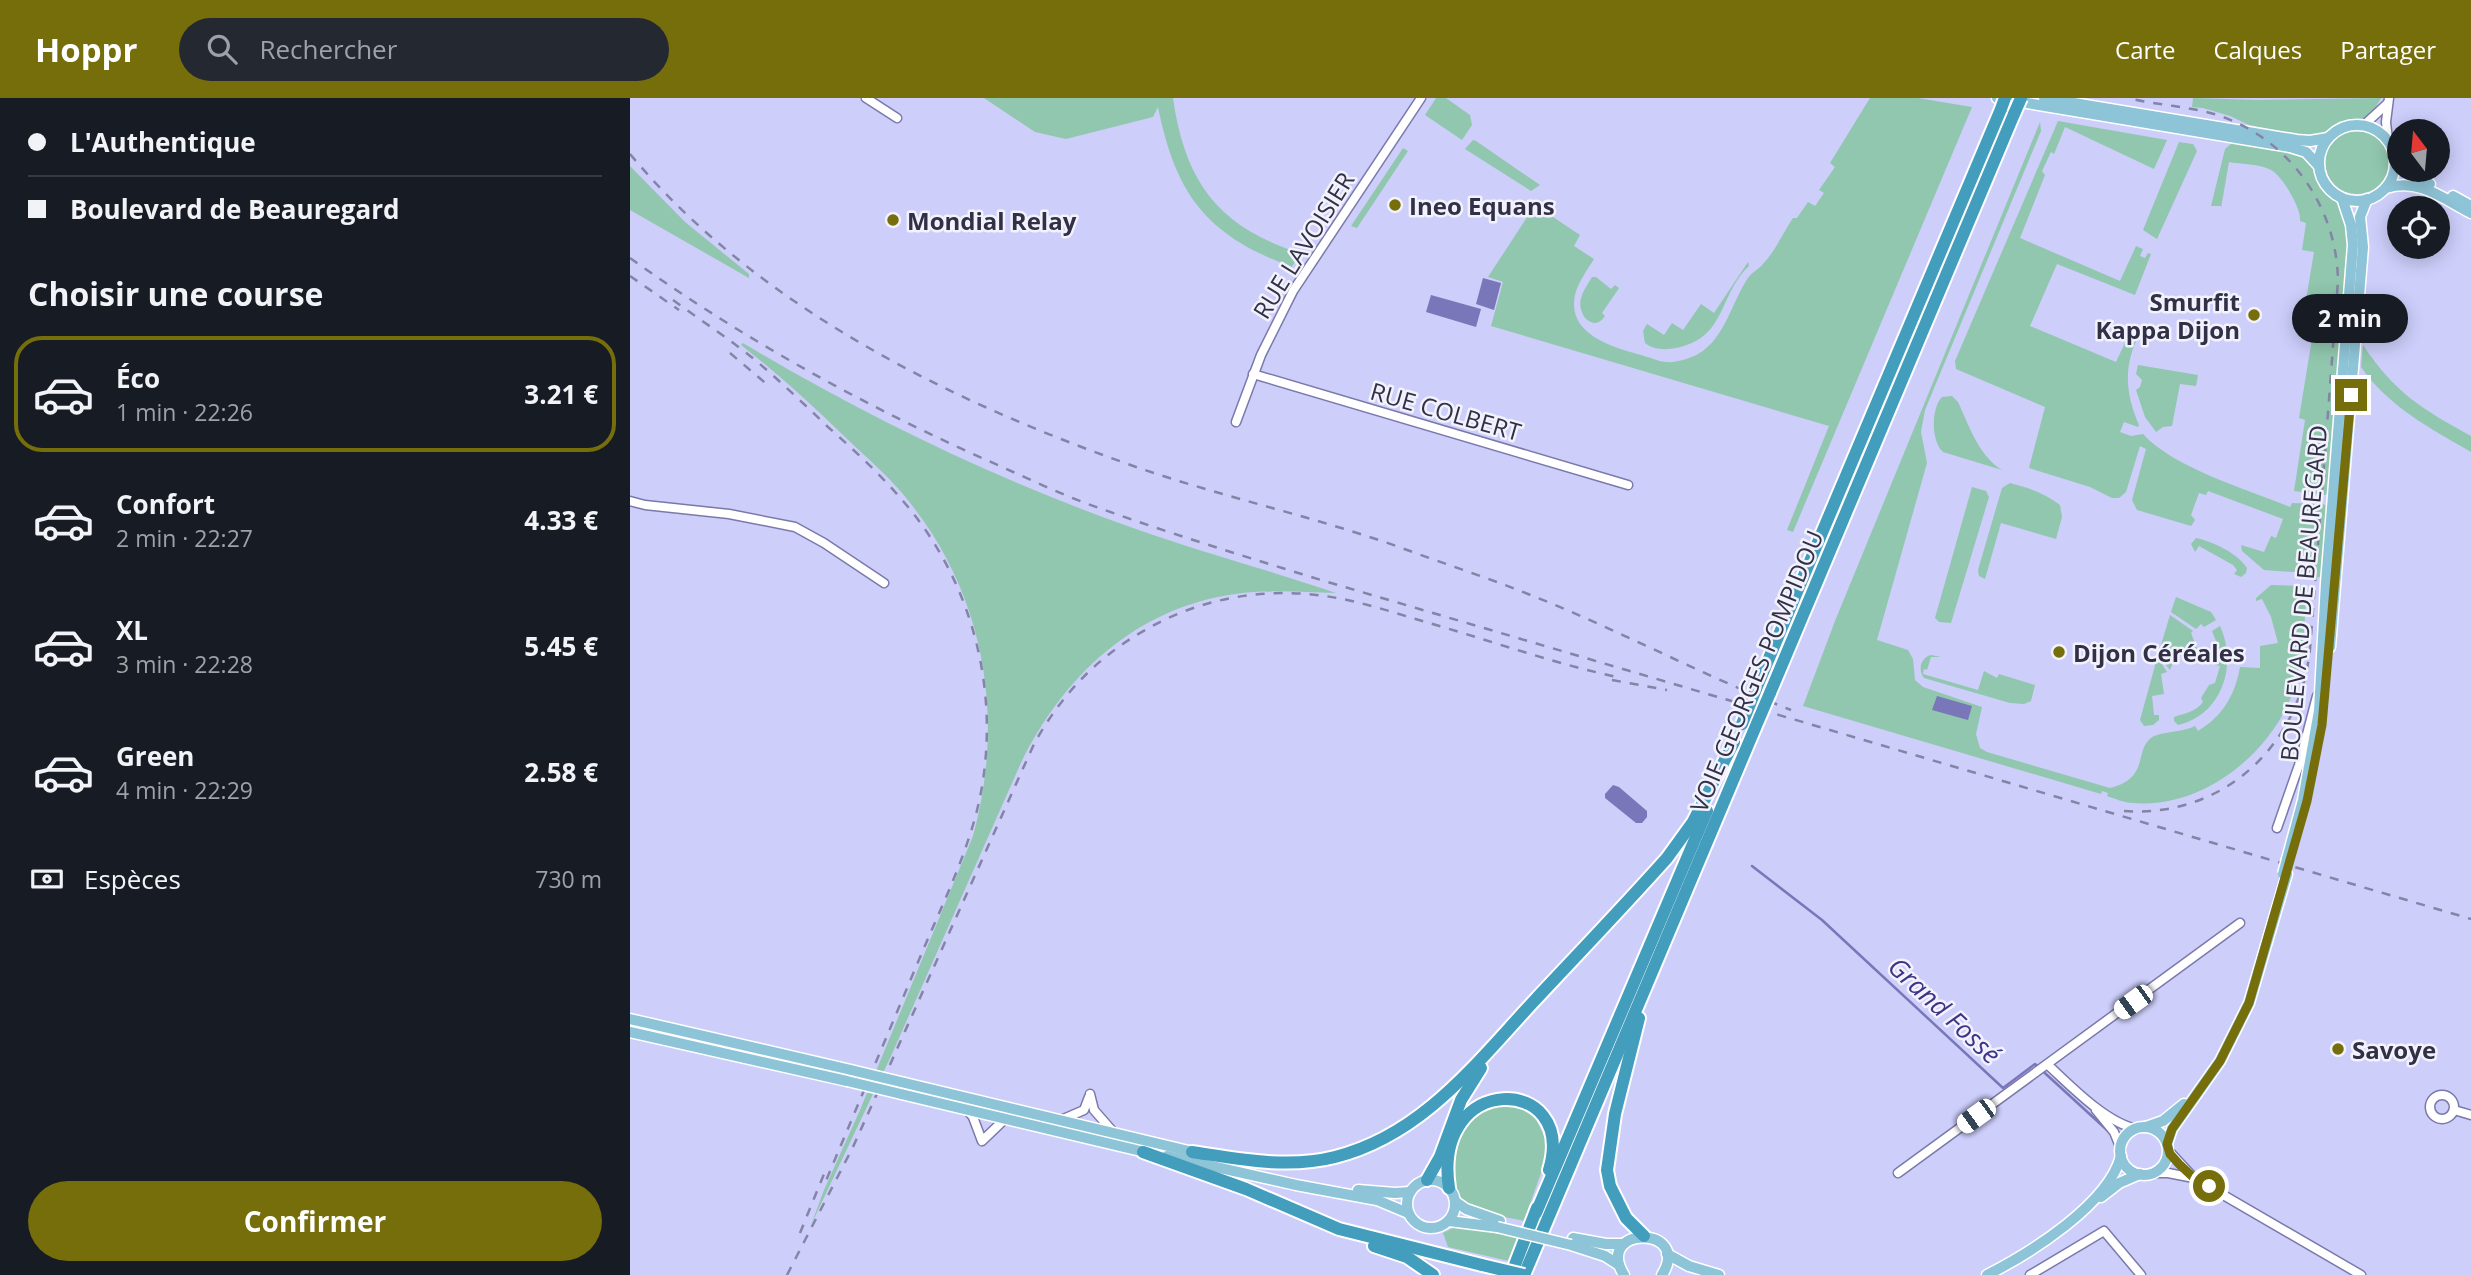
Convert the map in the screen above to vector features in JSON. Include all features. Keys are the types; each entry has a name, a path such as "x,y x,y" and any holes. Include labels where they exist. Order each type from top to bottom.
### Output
{"highway":[{"name":"VOIE GEORGES POMPIDOU","path":"1525,1275 2021,98"},
{"name":"VOIE GEORGES POMPIDOU","path":"1536,1213 1712,800 2001,102"},
{"path":"1192,1152 1284,1163 1333,1158 1374,1144 1405,1128 1435,1105 1667,858 1693,822 1734,743"},
{"path":"1644,1236 1626,1218 1610,1186 1607,1163 1621,1087 1651,974"},
{"path":"1427,1180 1438,1164 1461,1100 1470,1083 1512,1025"},
{"path":"1449,1188 1448,1170 1452,1144 1463,1119 1477,1106 1500,1098 1516,1100 1537,1111 1552,1132 1551,1164 1536,1213 1511,1275"},
{"path":"1143,1152 1233,1184 1368,1243 1407,1257 1421,1264 1433,1275"},
{"path":"1339,1229 1525,1275"}],"main road":[{"path":"2044,98 2297,140 2328,138"},
{"path":"2001,102 2055,108 2299,149 2306,152 2318,165 2325,185 2342,198 2354,201 2367,199 2386,188 2416,184 2471,214"},
{"path":"2318,165 2320,150 2328,138 2344,127 2364,125 2387,139"},
{"path":"2386,188 2389,182"},
{"path":"2428,182 2471,206"},
{"name":"BOULEVARD DE BEAUREGARD","path":"2237,1025 2289,859 2312,758 2322,680 2326,583 2354,245 2342,198"},
{"name":"BOULEVARD DE BEAUREGARD","path":"2289,859 2307,801 2322,725 2356,342 2363,247 2360,217 2367,199"},
{"path":"630,1019 1192,1152 1290,1178 1367,1191 1395,1194 1410,1192"},
{"path":"1987,1275 2029,1252 2069,1222 2108,1182 2118,1167 2125,1137 2163,1121 2183,1104 2237,1025"},
{"path":"1998,1275 2037,1253 2061,1235 2113,1187 2140,1174 2153,1173 2164,1163 2172,1129 2209,1079 2237,1025"},
{"path":"630,1032 1143,1152 1377,1200 1408,1213"},
{"path":"2142,1128 2157,1131 2167,1147"},
{"path":"2121,1152 2127,1168 2140,1174"},
{"path":"1499,1224 1456,1202 1449,1188 1439,1181 1420,1182 1407,1199 1411,1219 1423,1228 1437,1228 1449,1222 1499,1224 1572,1241 1625,1244"},
{"path":"1449,1222 1456,1202"},
{"path":"1621,1270 1620,1250 1637,1236 1644,1236 1656,1239 1667,1254 1689,1266 1719,1275"},
{"path":"1572,1241 1605,1256 1621,1270"},
{"path":"1662,1275 1667,1266 1667,1254"}],"street":[{"path":"866,98 897,118"},
{"name":"RUE LAVOISIER","path":"1236,422 1253,374 1293,290 1420,98"},
{"path":"2364,125 2388,100"},
{"path":"2388,100 2388,119"},
{"name":"RUE COLBERT","path":"1253,374 1628,485"},
{"path":"630,501 729,514 794,527 824,543 884,583"},
{"path":"2277,828 2322,680"},
{"path":"1898,1173 2240,923"},
{"path":"2048,1065 2090,1102 2123,1124 2142,1128"},
{"path":"1059,1121 1084,1110 1090,1094 1094,1110 1115,1134"},
{"path":"2090,1102 2111,1128 2121,1152"},
{"path":"2454,1110 2471,1115"},
{"path":"968,1111 982,1141 1005,1119"},
{"path":"2167,1147 2194,1178"},
{"path":"2153,1173 2164,1172 2194,1178 2361,1275"},
{"path":"2030,1275 2104,1231 2141,1275"}],"green space":[{"path":"984,98 1173,98 1186,154 1210,197 1227,215 1247,230 1300,253 1292,267 1262,255 1217,226 1200,208 1174,165 1158,107 1153,117 1066,139 1035,132"},
{"path":"1436,98 1446,98 1470,115 1472,125 1462,140 1425,115"},
{"path":"1870,98 1918,98 1972,107 1793,532 1787,530 1829,426 1491,326 1503,282 1488,277 1535,205 1580,235 1574,246 1594,259 1578,285 1574,303 1576,315 1588,333 1620,349 1661,361 1679,361 1698,354 1715,339 1742,287 1767,259 1793,218 1797,218 1808,202 1815,206 1824,193 1819,190 1835,167 1830,163"},
{"path":"2193,98 2381,98 2371,115 2366,118 2340,122 2324,133 2312,137 2249,125 2230,116 2192,107"},
{"path":"2058,121 2167,140 2154,169 2065,127 2054,154 2051,152 2042,171 2045,175 2020,238 2120,281 2136,246 2143,249 2140,256 2145,258 2148,253 2151,254 2135,295 2057,264 2030,326 2116,362 2134,327 2140,333 2131,356 2128,379 2131,402 2139,425 2138,427 2124,422 2120,432 2131,436 2143,434 2156,446 2192,467 2290,507 2292,503 2327,506 2324,574 2317,578 2308,573 2264,570 2242,551 2241,545 2264,552 2271,536 2276,538 2283,519 2208,491 2206,495 2199,493 2191,515 2195,520 2191,526 2137,510 2132,500 2146,449 2140,446 2126,492 2119,498 2112,498 2090,487 2029,468 2045,407 1956,369 1955,361"},
{"path":"2040,122 2041,131 1925,410 1921,432 1927,463 1877,640 1908,650 1913,659 1915,680 1923,687 1982,707 1976,734 1980,748 2110,788 2131,778 2146,743 2151,738 2195,726 2198,731 2221,712 2235,687 2240,667 2260,668 2260,646 2278,643 2271,617 2262,599 2256,601 2256,598 2271,585 2307,586 2303,642 2296,684 2280,719 2266,740 2228,775 2206,788 2158,803 2124,802 2107,796 2108,793 2102,791 2101,794 1803,706 1835,621"},
{"path":"2357,130 2369,133 2383,144 2386,150 2386,174 2375,188 2369,191 2357,194 2345,191 2331,180 2328,174 2325,162 2328,150 2339,136 2345,133"},
{"path":"1473,140 1540,185 1531,191 1465,149"},
{"path":"2179,142 2193,144 2197,151 2157,239 2143,230"},
{"path":"2233,142 2275,151 2287,149 2308,158 2320,184 2339,204 2346,219 2350,251 2336,418 2330,457 2330,492 2325,495 2294,491 2305,420 2299,418 2317,308 2305,306 2314,252 2302,250 2306,223 2300,221 2298,208 2285,184 2269,169 2229,162 2221,208 2211,206 2225,149"},
{"path":"1403,148 1408,151 1357,228 1351,226"},
{"path":"630,166 685,222 749,274 749,278 630,210"},
{"path":"1748,262 1749,266 1739,277 1720,314 1705,335 1693,343 1672,349 1656,348 1645,343 1643,331 1647,324 1664,335 1672,323 1683,330 1701,304 1714,313"},
{"path":"1592,277 1596,277 1611,289 1615,285 1619,288 1602,313 1605,316 1596,323 1585,318 1580,302"},
{"path":"743,343 885,421 1032,489 1158,537 1336,593 1248,592 1199,602 1165,614 1134,631 1106,652 1080,676 1057,703 1020,765 891,1056 811,1225 973,836 983,792 987,705 982,662 972,620 957,580 937,541 888,477 741,345"},
{"path":"2363,345 2398,388 2438,417 2471,436 2471,452 2411,416 2384,394 2361,367"},
{"path":"2138,365 2198,375 2196,386 2180,384 2172,426 2163,427 2156,432 2145,417 2136,390 2142,380 2136,374"},
{"path":"1952,396 1958,402 1981,449 2002,470 1943,452 1939,447 1934,416 1942,397"},
{"path":"2010,483 2036,491 2054,501 2060,505 2062,517 2056,539 2001,523 1985,579 1979,576 1978,570 2002,488"},
{"path":"1972,487 1986,491 1989,497 1951,623 1939,622 1935,618"},
{"path":"2196,538 2231,553 2247,568 2246,573 2241,577 2234,574 2237,570 2233,565 2199,546 2195,552 2191,544"},
{"path":"2176,597 2211,612 2216,620 2204,627 2201,624 2196,629 2171,612"},
{"path":"2170,615 2193,631 2191,633 2198,651 2199,663 2191,662 2188,646 2172,653 2174,660 2170,670 2158,655"},
{"path":"2220,626 2227,657 2222,686 2206,711 2178,725 2174,717 2197,708 2203,702 2201,698 2209,685 2215,683 2220,666 2215,665 2214,648 2218,646 2212,631"},
{"path":"1931,655 1941,657 1931,657 1923,674 1978,690 1984,671 1997,678 1999,674 2035,685 2031,701 2024,704 2010,703 1924,678 1921,671 1921,665 1924,659"},
{"path":"2160,661 2167,672 2161,674 2164,694 2152,696 2154,715 2159,715 2159,720 2153,725 2144,726 2140,720 2156,662"},
{"path":"1498,1104 1521,1107 1535,1117 1548,1144 1547,1156 1524,1221 1482,1212 1467,1205 1457,1193 1454,1183 1456,1148 1465,1127 1476,1113"},
{"path":"1457,1226 1477,1227 1519,1237 1509,1261 1448,1247 1443,1233"}],"shaded area":[{"path":"1483,278 1501,283 1494,310 1476,304"},
{"path":"1431,295 1481,309 1476,327 1426,312"},
{"path":"1937,696 1972,706 1968,720 1932,710"},
{"path":"1613,785 1647,811 1647,817 1642,823 1636,823 1605,798"}],"waterway":[{"name":"Grand Fossé","path":"1752,866 1822,920 2003,1088 2035,1064 2107,1130"}],"railway":[{"path":"2124,811 2160,810 2193,802 2224,788 2250,769 2273,745 2291,716 2303,684 2310,649 2338,281 2335,253 2318,201 2285,156 2240,124 2214,114 2128,98"},
{"path":"630,154 681,209 738,259 799,305 932,382 1001,414 1142,469 1367,536 1512,588 1791,710"},
{"path":"630,258 718,318 856,397 952,444 1088,504 1321,580 2471,919"},
{"path":"630,276 679,310"},
{"path":"673,300 764,367 867,462 903,501 928,533 948,568 964,604 976,642 984,682 987,722 985,762 979,802 968,841 825,1183"},
{"path":"730,353 770,387"},
{"path":"787,1275 853,1147 1034,744 1069,693 1112,651 1147,629 1192,609 1239,597 1288,593 1358,602 1546,659 1622,678"},
{"path":"1612,680 1667,690"},
{"path":"800,1233 824,1174"}],"place":[{"name":"Ineo Equans","path":"1395,205"},
{"name":"Mondial Relay","path":"893,220"},
{"name":"Smurfit Kappa Dijon","path":"2254,315"},
{"name":"Dijon Céréales","path":"2059,652"},
{"name":"Savoye","path":"2338,1049"}],"route":[{"path":"2209,1186 2194,1178 2170,1154 2168,1138 2220,1061 2249,1003 2307,801 2322,725 2351,395"}]}
